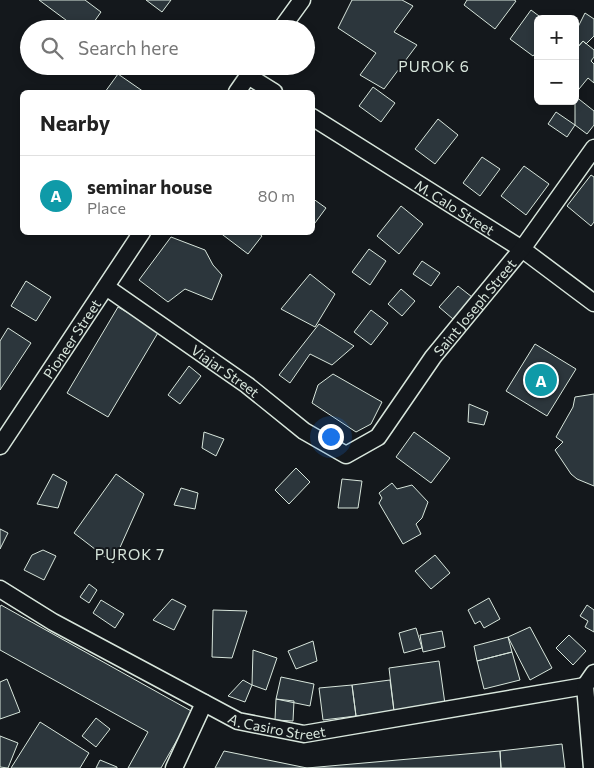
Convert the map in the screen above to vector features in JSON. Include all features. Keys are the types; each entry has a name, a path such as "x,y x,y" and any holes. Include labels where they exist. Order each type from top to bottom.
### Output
{"street":[{"path":"288,20 302,0"},
{"path":"238,90 248,75"},
{"path":"255,75 272,90"},
{"name":"M. Calo Street","path":"315,119 522,249 594,303"},
{"name":"Saint Joseph Street","path":"346,455 378,437 433,358 522,249 594,148"},
{"name":"Pioneer Street","path":"0,446 140,235"},
{"name":"Viajar Street","path":"106,287 247,384 304,431 346,455"},
{"name":"A. Casiro Street","path":"0,589 53,622 238,721 304,734 589,680"},
{"path":"589,680 592,768"},
{"path":"174,768 204,703"}],"building":[{"path":"39,0 85,0 101,12 95,20 66,20"},
{"path":"146,0 171,0 162,12"},
{"path":"352,0 402,0 413,6 394,32 417,45 384,89 360,75 376,53 338,28"},
{"path":"467,0 516,1 495,29 464,5"},
{"path":"531,10 538,15 534,15 533,56 510,39"},
{"path":"585,13 594,19 594,36 586,44 583,41 579,46 579,25"},
{"path":"583,41 594,50 594,57 591,61 594,64 594,83 588,78 579,89 579,60 579,46"},
{"path":"117,75 119,75 141,90 106,90"},
{"path":"373,87 395,103 381,122 359,106"},
{"path":"579,99 594,111 594,125 587,134 575,125 575,105 579,105"},
{"path":"556,112 575,125 567,137 548,124"},
{"path":"438,119 458,135 435,164 415,149"},
{"path":"482,157 500,169 480,196 463,183"},
{"path":"524,166 549,184 526,215 501,196"},
{"path":"591,175 594,177 594,222 591,226 567,206"},
{"path":"315,200 326,208 315,223"},
{"path":"401,206 423,224 399,254 377,236"},
{"path":"223,235 261,235 262,236 248,254"},
{"path":"171,237 205,250 213,265 222,275 212,300 185,289 168,302 139,280"},
{"path":"369,249 386,261 370,285 352,272"},
{"path":"422,261 440,273 431,286 413,274"},
{"path":"310,274 335,294 315,327 281,309"},
{"path":"26,281 51,297 36,321 11,306"},
{"path":"458,286 472,297 453,319 439,307"},
{"path":"401,289 415,301 402,316 388,304"},
{"path":"118,307 159,331 108,417 67,393"},
{"path":"371,310 388,323 371,345 354,332"},
{"path":"319,324 354,346 332,365 310,354 290,383 279,375"},
{"path":"8,328 31,343 0,390 0,341"},
{"path":"535,344 576,369 547,416 506,391"},
{"path":"189,366 201,376 180,404 168,395"},
{"path":"333,374 382,402 371,424 356,432 312,403 318,385"},
{"path":"594,394 594,486 577,479 571,474 555,450 563,442 556,437 573,407 575,397"},
{"path":"469,404 488,412 484,425 468,422"},
{"path":"204,432 224,439 216,456 202,448"},
{"path":"414,432 450,458 431,483 396,457"},
{"path":"296,468 310,482 289,504 275,490"},
{"path":"53,474 67,482 58,508 37,504"},
{"path":"116,474 144,494 113,563 74,533"},
{"path":"342,479 362,481 358,508 338,508"},
{"path":"392,483 397,489 412,485 428,502 422,518 416,524 421,534 403,544 379,503 382,498 379,493"},
{"path":"181,488 198,493 195,509 174,505"},
{"path":"0,529 8,533 0,549"},
{"path":"43,550 56,556 44,580 24,570 32,555"},
{"path":"435,555 450,573 431,589 415,571"},
{"path":"89,584 97,590 89,603 80,597"},
{"path":"489,598 500,619 484,628 480,621 475,624 468,610"},
{"path":"172,599 186,606 174,630 153,620"},
{"path":"101,600 124,614 115,628 93,613"},
{"path":"1,605 193,712 161,768 128,768 148,732 0,650"},
{"path":"587,605 594,610 594,632 585,627 588,621 580,616"},
{"path":"213,610 247,611 232,658 212,657"},
{"path":"530,627 552,668 530,680 508,637"},
{"path":"416,628 422,648 404,653 399,633"},
{"path":"442,631 445,647 423,652 420,635"},
{"path":"569,635 586,651 573,665 556,648"},
{"path":"508,637 512,652 477,661 474,646"},
{"path":"313,641 317,661 296,669 288,651"},
{"path":"253,650 277,658 266,690 252,685"},
{"path":"512,652 520,680 484,689 477,661"},
{"path":"439,661 445,704 394,711 389,668"},
{"path":"281,677 314,684 310,706 276,699"},
{"path":"7,679 20,712 0,719 0,682"},
{"path":"243,680 252,685 245,702 228,696"},
{"path":"390,680 394,711 356,716 352,685"},
{"path":"352,685 356,716 323,720 319,688"},
{"path":"276,699 294,701 293,721 275,720"},
{"path":"96,718 110,729 96,747 82,736"},
{"path":"40,722 89,753 80,768 11,768"},
{"path":"0,736 18,743 8,768 0,767"},
{"path":"562,744 565,768 501,768 500,751"},
{"path":"224,751 307,768 215,768"},
{"path":"500,751 501,768 307,768"},
{"path":"100,760 117,767 117,768 96,768"}],"place":[{"name":"seminar house","path":"541,380"}],"district":[{"name":"PUROK 6","path":"434,66"},
{"name":"PUROK 7","path":"130,554"}]}
